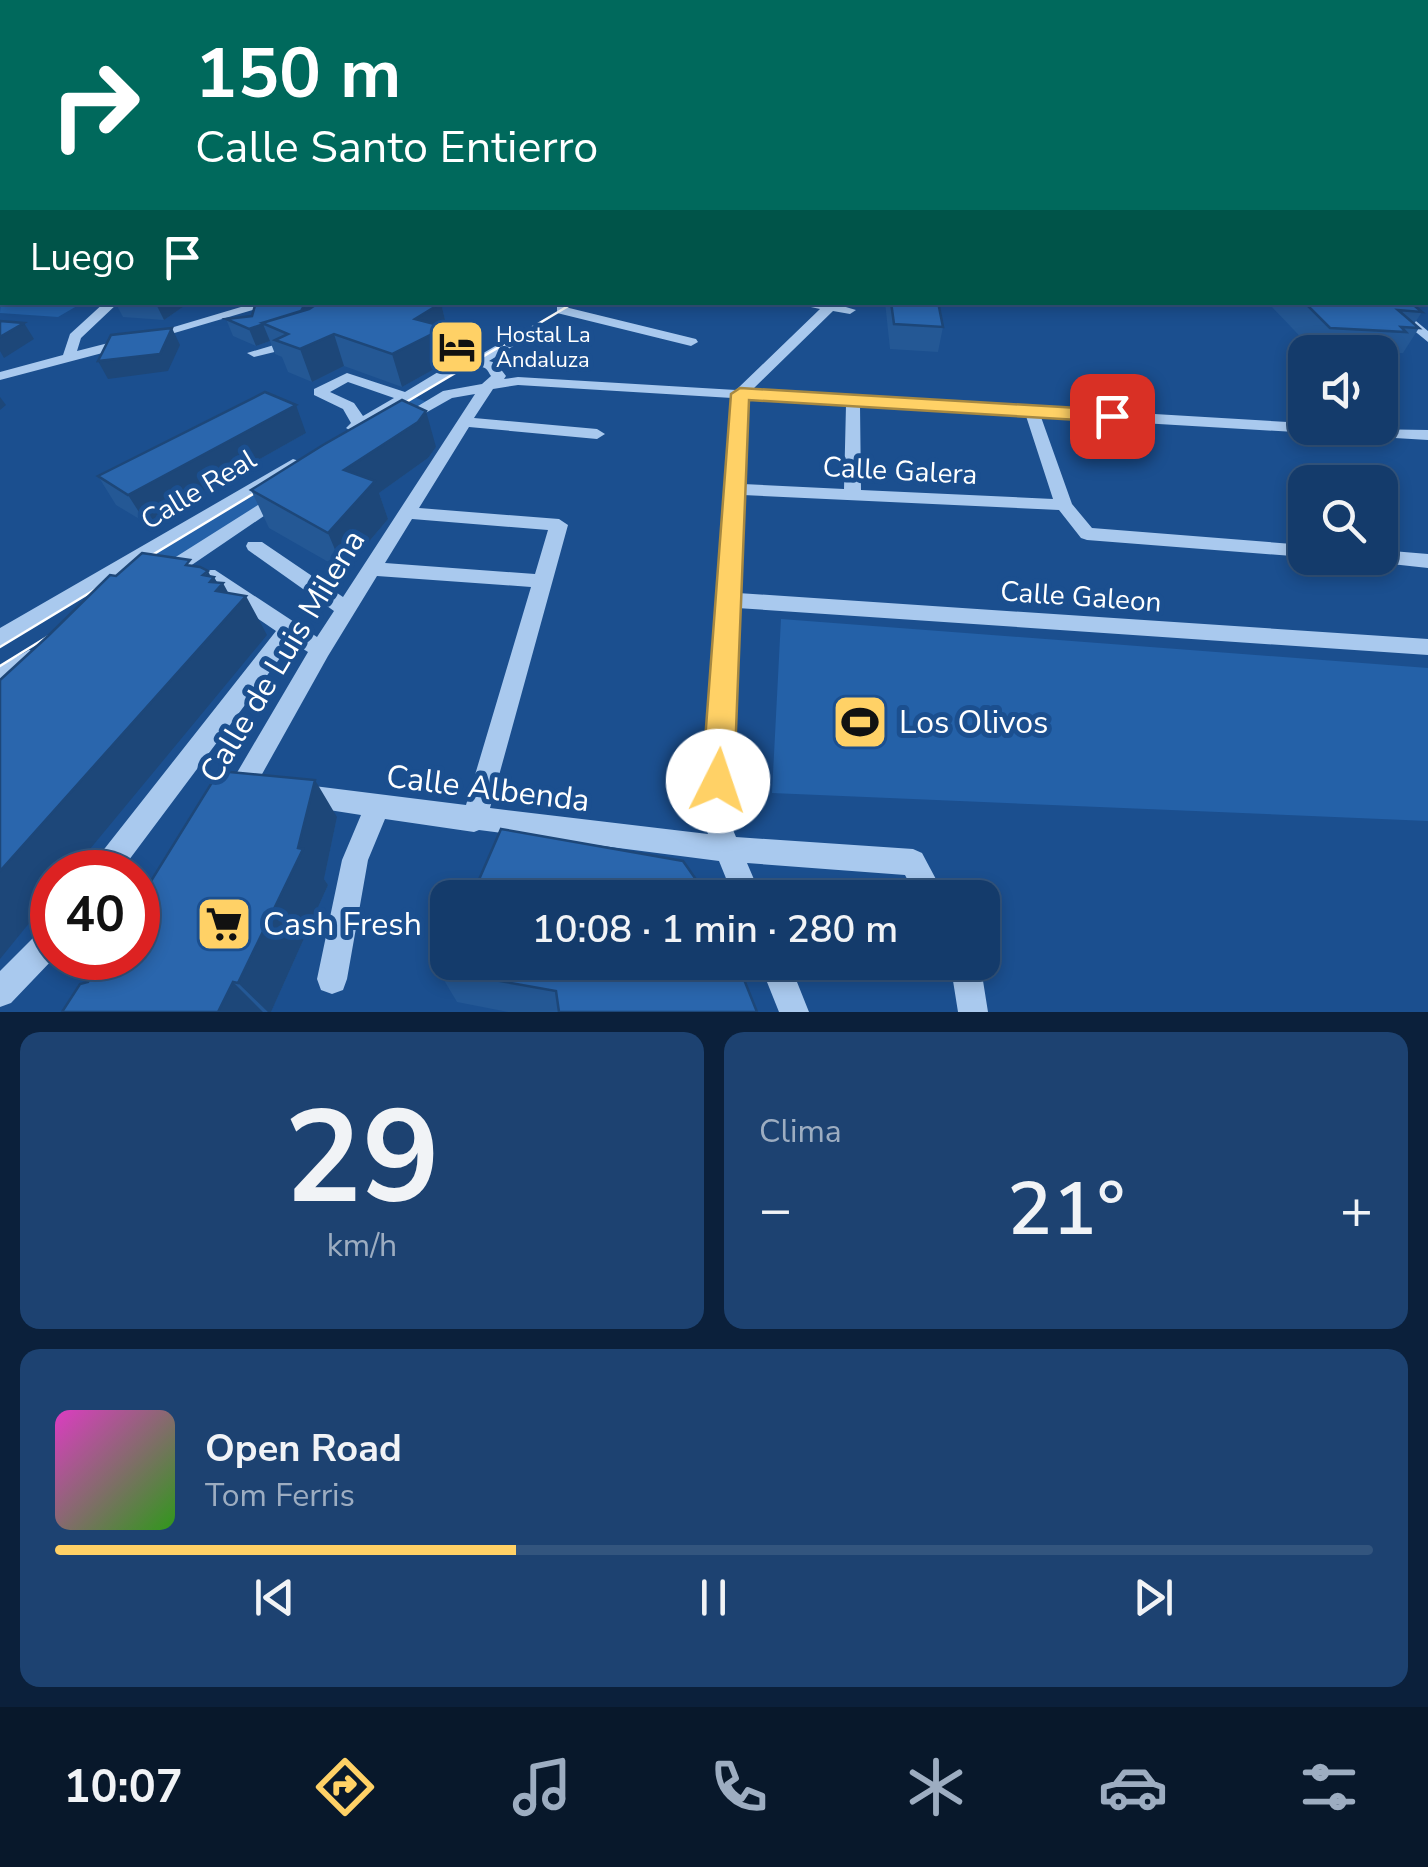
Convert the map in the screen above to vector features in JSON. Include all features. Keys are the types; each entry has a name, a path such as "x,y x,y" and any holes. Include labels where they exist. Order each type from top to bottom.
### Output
{"street":[{"path":"69,358 75,337 110,305"},
{"path":"0,376 263,305"},
{"path":"1389,305 1428,338"},
{"path":"566,306 691,342"},
{"path":"741,880 715,818 731,600 740,394 831,306 854,306"},
{"path":"815,325 854,306"},
{"name":"Calle Real","path":"0,638 453,369 478,362 528,331"},
{"path":"254,353 314,334"},
{"path":"478,362 492,366 481,394"},
{"path":"360,424 348,406 319,392 347,378 406,397"},
{"path":"356,448 438,399 481,394 518,381 1428,435"},
{"path":"481,394 597,434"},
{"name":"Calle de Luis Milena","path":"223,818 261,790 320,650 481,394"},
{"path":"852,495 853,401"},
{"path":"1032,411 1064,506 1087,534 1288,550"},
{"name":"Calle Real","path":"145,586 309,477"},
{"name":"Calle Galera","path":"734,489 1064,506"},
{"path":"405,512 559,524 474,820"},
{"path":"255,546 345,608"},
{"path":"1398,558 1428,561"},
{"path":"178,565 204,573 320,650"},
{"path":"370,569 542,582"},
{"name":"Calle Galeon","path":"731,600 1428,647"},
{"path":"121,850 290,629"},
{"path":"0,676 48,646"},
{"name":"Calle Albenda","path":"261,790 474,820 728,848 912,862 922,880"},
{"path":"332,979 356,860 377,807"},
{"path":"0,992 30,961"},
{"path":"781,980 794,1012"},
{"path":"969,980 973,1012"}],"shaded area":[{"path":"1,305 79,305 58,317 0,313"},
{"path":"411,396 427,402 153,577 113,575"},
{"name":"Los Olivos","path":"781,619 1428,668 1428,821 772,793"}],"building":[{"path":"255,305 304,305 301,311 249,329 226,319 252,316"},
{"path":"315,305 438,305 415,319 446,327 392,354 334,334 300,349 275,340 288,334 262,323"},
{"path":"891,305 939,305 943,327 894,324"},
{"path":"1307,305 1414,305 1422,312 1398,310 1419,328 1401,327 1406,332 1330,328"},
{"path":"0,321 24,323 0,337"},
{"path":"172,328 160,354 98,361 111,335"},
{"path":"265,392 296,405 128,495 98,476"},
{"path":"402,400 426,411 418,422 344,470 375,481 328,533 251,490 323,445"},
{"path":"142,553 190,560 186,565 200,567 208,571 203,575 214,577 210,582 223,583 216,591 246,596 0,871 0,680 110,575 116,576"},
{"path":"219,771 315,780 298,848 303,849 238,983 233,982 218,1012 62,1012 80,984 89,980 160,980 160,866"},
{"path":"501,829 683,861 696,880 479,880"},
{"path":"494,980 744,980 757,1012 559,1012 556,991"}],"tram line":[{"path":"381,417 570,305"},
{"path":"0,647 278,479"},
{"path":"0,666 73,621"}],"place":[{"name":"Hostal La Andaluza","path":"457,347"},
{"name":"Los Olivos","path":"860,722"},
{"name":"Cash Fresh","path":"224,924"}],"route":[{"path":"718,781 740,394 1112,416"}]}
